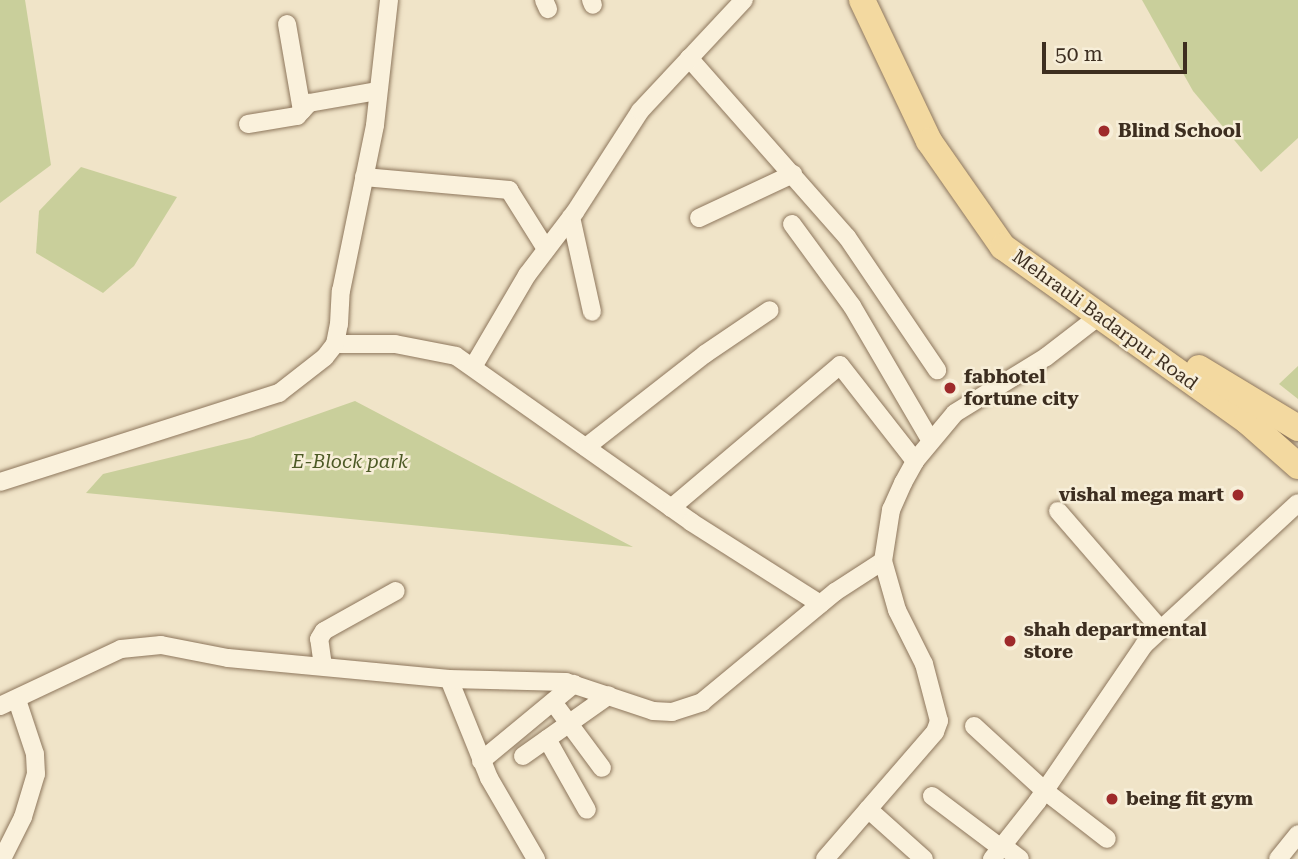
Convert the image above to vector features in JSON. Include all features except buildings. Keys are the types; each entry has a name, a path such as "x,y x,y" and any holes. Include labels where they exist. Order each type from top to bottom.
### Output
{"main road":[{"name":"Mehrauli Badarpur Road","path":"862,0 929,141 967,200 1003,247 1247,421 1289,458"},
{"name":"Mehrauli Badarpur Road","path":"882,0 957,158 1012,229 1045,261 1104,304 1298,428"},
{"path":"1289,458 1298,428"}],"street":[{"path":"473,368 546,249 571,217 640,111 744,0"},
{"path":"0,482 279,393 303,376 335,344 378,91 384,3"},
{"path":"287,24 302,111"},
{"path":"689,58 793,174 864,259 937,370"},
{"path":"248,124 297,116 309,103 378,91"},
{"path":"699,218 793,174"},
{"path":"364,177 509,190 546,249"},
{"path":"571,217 592,312"},
{"path":"792,224 852,306 932,441"},
{"path":"586,447 705,354 770,310"},
{"path":"825,859 935,732 939,721 924,664 897,610 883,561 891,510 915,461 955,413 1046,357 1098,317"},
{"path":"335,344 424,348 456,356 671,508 820,604"},
{"path":"671,508 840,365 915,461"},
{"path":"999,851 1045,791 1135,655 1298,503"},
{"path":"1058,511 1161,629"},
{"path":"2,859 23,817 36,774 35,754 8,703 121,649 142,646 449,679 574,684 653,711 690,709 820,604 883,561"},
{"path":"323,666 319,639 324,631 396,591"},
{"path":"449,679 481,761 536,859"},
{"path":"481,761 574,684"},
{"path":"523,756 610,695"},
{"path":"552,702 570,722 602,768"},
{"path":"974,726 1045,791 1107,839"},
{"path":"547,738 587,810"},
{"path":"932,796 999,851 1020,859"},
{"path":"868,808 923,859"},
{"path":"1278,859 1298,834"}],"green space":[{"path":"0,0 25,0 51,165 0,203"},
{"path":"1142,0 1298,0 1298,138 1261,172 1193,91"},
{"path":"81,167 177,197 134,266 103,293 36,253 39,211"},
{"path":"1298,366 1298,399 1279,384"},
{"name":"E-Block park","path":"355,401 633,547 86,493 103,474 250,438"}],"place":[{"name":"Blind School","path":"1104,131"},
{"name":"fabhotel fortune city","path":"950,388"},
{"name":"vishal mega mart","path":"1238,495"},
{"name":"shah departmental store","path":"1010,641"},
{"name":"being fit gym","path":"1112,799"}]}
